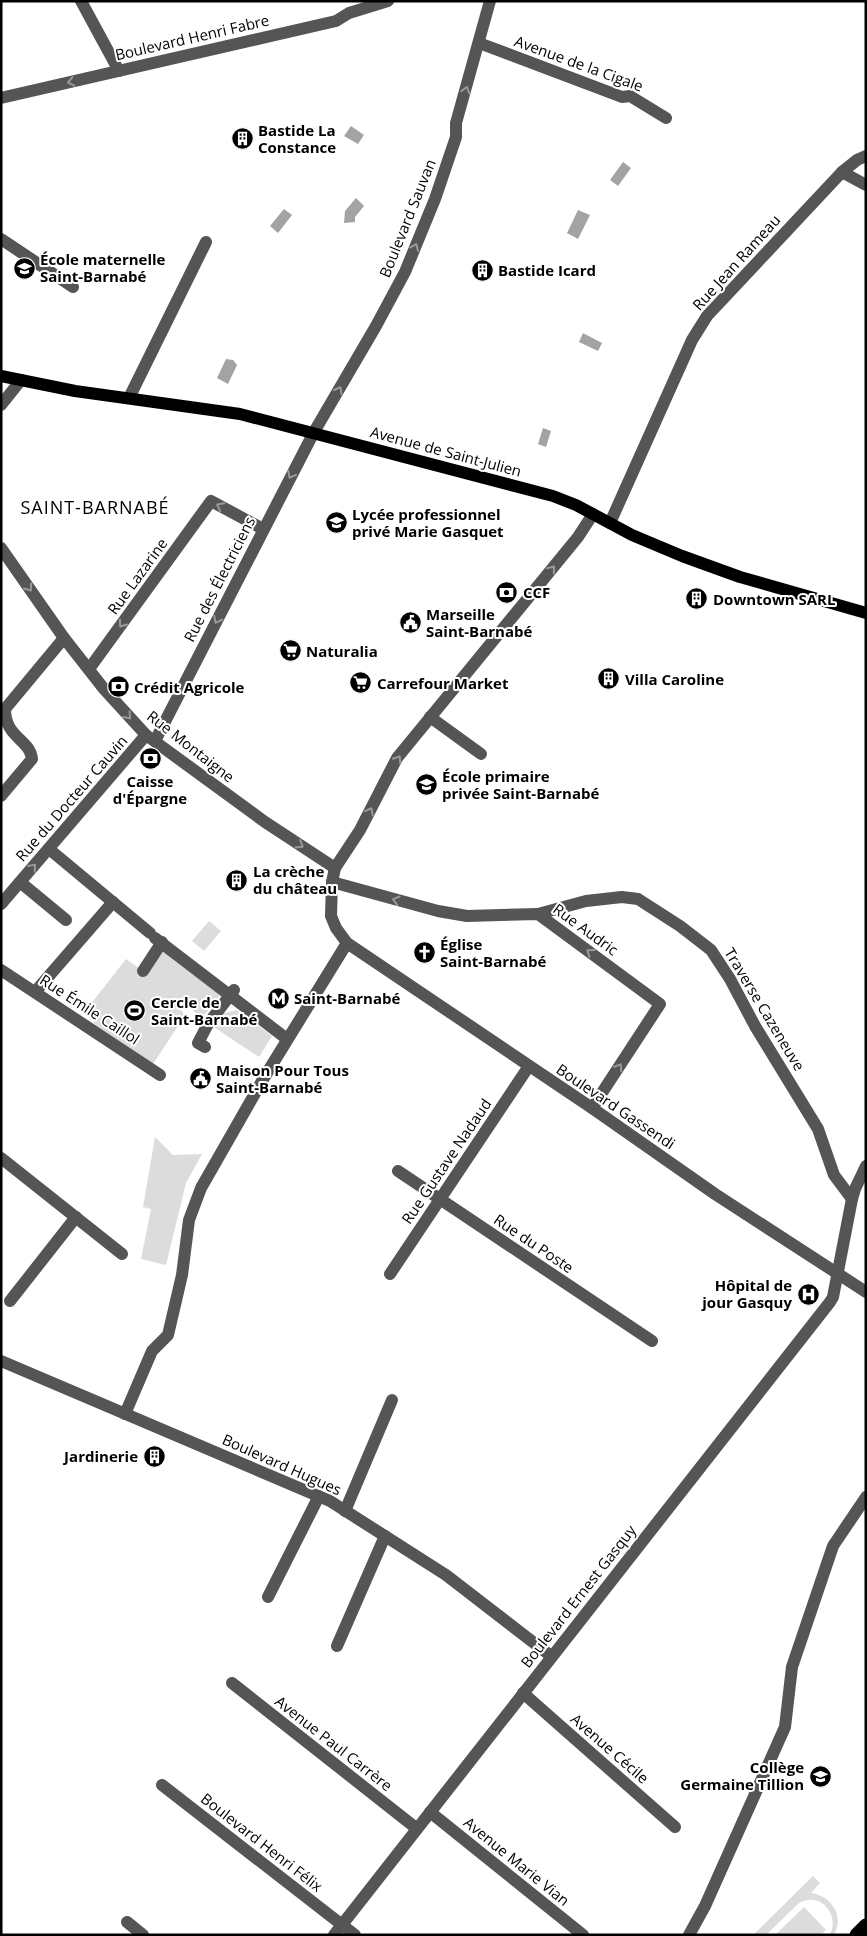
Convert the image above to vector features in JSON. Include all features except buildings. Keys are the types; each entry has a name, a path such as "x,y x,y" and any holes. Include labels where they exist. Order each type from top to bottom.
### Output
{"highway":[{"path":"857,1935 866,1926"}],"main road":[{"name":"Avenue de Saint-Julien","path":"1,376 75,391 240,414 552,496 610,522 632,535 740,578 866,613"}],"street":[{"path":"81,1 119,71"},
{"name":"Boulevard Henri Fabre","path":"1,98 336,21 349,13 388,1"},
{"name":"Boulevard Sauvan","path":"314,432 405,272 435,199 456,137 456,123 490,1"},
{"name":"Avenue de la Cigale","path":"479,43 622,97 630,96 666,118"},
{"name":"Rue Jean Rameau","path":"610,522 692,340 708,316 842,172 857,160 866,156"},
{"path":"842,172 866,185"},
{"path":"1,239 73,287"},
{"path":"129,398 206,242"},
{"path":"1,405 21,380"},
{"name":"Rue des Électriciens","path":"150,738 314,432"},
{"name":"Rue Lazarine","path":"89,670 211,501 263,529"},
{"path":"124,1414 152,1352 168,1335 182,1275 190,1220 201,1188 287,1039 347,943 336,928 331,916 332,882 335,868 360,830 397,758 578,536 593,514"},
{"name":"Rue Montaigne","path":"1,548 64,638 89,670 150,738 258,817 335,868"},
{"path":"1,796 32,759 29,750 4,723 5,709 64,638"},
{"path":"430,717 481,754"},
{"name":"Rue du Docteur Cauvin","path":"1,904 49,848 150,738"},
{"path":"49,848 156,938 232,993 287,1039"},
{"path":"20,882 66,920"},
{"name":"Rue Audric","path":"332,882 438,911 467,916 538,914 660,1004 592,1108"},
{"name":"Traverse Cazeneuve","path":"538,914 586,901 622,897 638,899 680,926 711,950 818,1129 834,1175 852,1200"},
{"path":"35,992 113,902"},
{"path":"143,971 156,938"},
{"name":"Boulevard Gassendi","path":"347,943 592,1108 715,1194 866,1292"},
{"name":"Rue Émile Caillol","path":"1,970 160,1075"},
{"path":"205,1047 198,1043 208,1024 232,993"},
{"name":"Rue Gustave Nadaud","path":"390,1274 529,1066"},
{"path":"1,1158 122,1254"},
{"name":"Boulevard Ernest Gasquy","path":"334,1935 551,1656 827,1307 833,1297 855,1189 866,1166"},
{"name":"Rue du Poste","path":"398,1171 652,1341"},
{"path":"10,1301 76,1217"},
{"name":"Boulevard Hugues","path":"1,1361 319,1496 446,1575 551,1656"},
{"path":"345,1511 392,1400"},
{"path":"268,1597 319,1496"},
{"path":"689,1935 705,1906 785,1727 792,1668 833,1546 866,1497"},
{"path":"337,1646 385,1536"},
{"name":"Avenue Paul Carrère","path":"232,1683 416,1828"},
{"name":"Avenue Cécile","path":"523,1693 675,1827"},
{"name":"Boulevard Henri Félix","path":"162,1785 355,1935"},
{"name":"Avenue Marie Vian","path":"430,1812 584,1935"},
{"path":"127,1922 143,1935"}],"shaded area":[{"path":"351,126 364,135 358,144 344,136"},
{"path":"623,162 631,168 618,186 610,180"},
{"path":"356,198 364,206 355,217 355,222 344,223 345,211"},
{"path":"284,209 292,215 278,233 270,226"},
{"path":"578,210 590,215 578,239 567,233"},
{"path":"583,333 602,343 598,351 579,342"},
{"path":"226,359 233,360 237,365 228,384 217,378"},
{"path":"543,428 551,431 546,447 538,444"},
{"path":"209,921 221,931 204,951 192,941"},
{"name":"Cercle de Saint-Barnabé","path":"164,950 221,994 202,1018 184,1003 179,1009 183,1012 184,1017 153,1064 93,1023 97,1017 86,1010 126,959 146,973"},
{"path":"237,1010 272,1036 259,1057 212,1026 223,1013"},
{"path":"155,1137 173,1155 202,1154 186,1183 166,1265 141,1259 151,1209 143,1207"},
{"path":"813,1876 820,1883 811,1893 830,1902 837,1914 837,1928 834,1935 828,1935 833,1924 829,1910 825,1905 812,1900 798,1904 766,1935 753,1935"},
{"path":"804,1907 826,1930 821,1935 775,1935"}],"place":[{"name":"Bastide La Constance","path":"242,139"},
{"name":"École maternelle Saint-Barnabé","path":"24,268"},
{"name":"Bastide Icard","path":"482,270"},
{"name":"Lycée professionnel privé Marie Gasquet","path":"336,523"},
{"name":"CCF","path":"507,592"},
{"name":"Downtown SARL","path":"697,599"},
{"name":"Marseille Saint-Barnabé","path":"410,623"},
{"name":"Naturalia","path":"290,651"},
{"name":"Villa Caroline","path":"609,679"},
{"name":"Carrefour Market","path":"361,683"},
{"name":"Crédit Agricole","path":"118,687"},
{"name":"Caisse d'Épargne","path":"150,758"},
{"name":"École primaire privée Saint-Barnabé","path":"426,785"},
{"name":"La crèche du château","path":"237,880"},
{"name":"Église Saint-Barnabé","path":"424,953"},
{"name":"Saint-Barnabé","path":"278,998"},
{"name":"Cercle de Saint-Barnabé","path":"135,1011"},
{"name":"Maison Pour Tous Saint-Barnabé","path":"200,1079"},
{"name":"Hôpital de jour Gasquy","path":"808,1294"},
{"name":"Jardinerie","path":"154,1456"},
{"name":"Collège Germaine Tillion","path":"820,1776"}],"district":[{"name":"SAINT-BARNABÉ","path":"95,507"}]}
